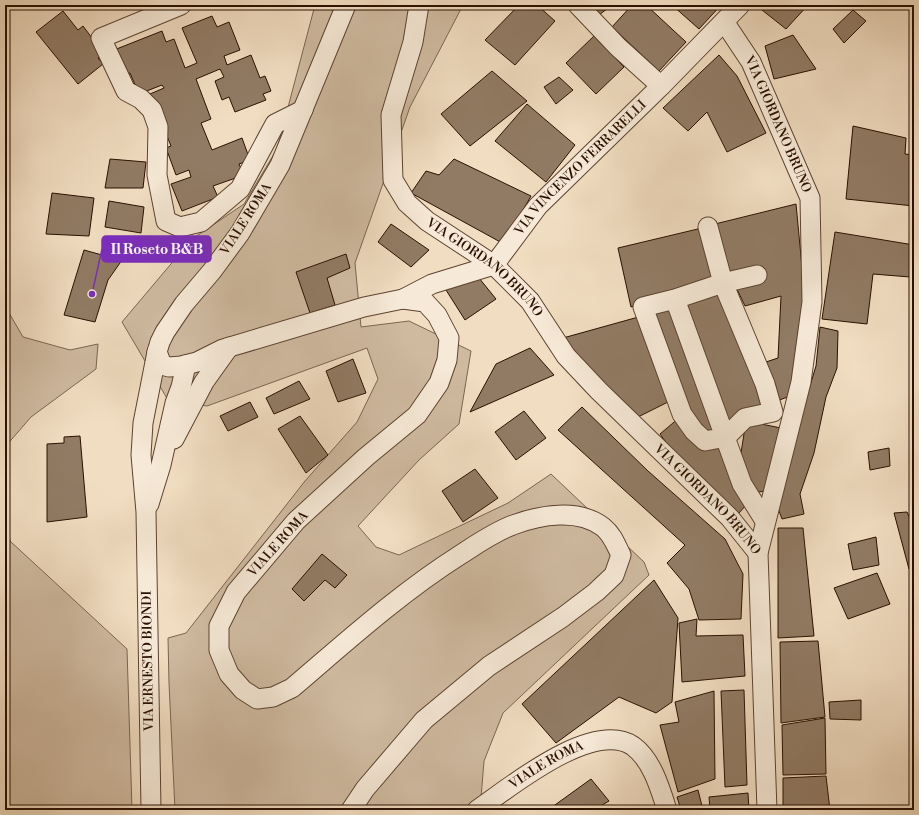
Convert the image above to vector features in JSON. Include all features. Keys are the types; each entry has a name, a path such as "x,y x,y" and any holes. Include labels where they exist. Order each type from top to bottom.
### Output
{"street":[{"path":"181,5 101,38 126,91 141,99 152,110 156,121 158,127 157,175 166,221 180,227 201,222 240,189 276,124 303,110"},
{"name":"VIALE ROMA","path":"346,5 280,165 240,233 180,310 160,342 157,352 162,366 169,367 186,365 197,362 229,347 364,307 403,299 425,302 437,315 449,338 447,360 440,383 417,415 366,456 296,521 236,592 219,626 219,650 229,674 243,690 257,699 273,697 292,688 389,606 441,567 482,541 512,525 538,518 562,515 585,518 603,527 613,538 621,555 614,575 596,592 563,617 489,666 424,720 365,790 352,810"},
{"name":"VIA GIORDANO BRUNO","path":"419,5 413,42 392,115 393,180 407,203 428,221 494,265 530,301 566,356 599,391 730,518 758,553"},
{"path":"578,5 618,46 661,86"},
{"name":"VIA VINCENZO FERRARELLI","path":"494,265 538,206 725,23 740,5"},
{"name":"VIA GIORDANO BRUNO","path":"725,23 751,62 810,198 812,302 801,382 758,553"},
{"path":"708,227 723,283 766,384 773,412"},
{"path":"403,299 432,284 494,265"},
{"path":"757,275 723,283 675,299 643,307 682,414 694,431 705,441 726,437 745,418 773,412 791,418"},
{"path":"675,299 742,484 765,521"},
{"path":"161,465 204,382 229,347"},
{"path":"146,512 141,455 143,423 157,352"},
{"path":"146,512 161,465 174,403 181,387 186,365"},
{"name":"VIA ERNESTO BIONDI","path":"146,512 151,810"},
{"path":"758,553 767,810"},
{"name":"VIALE ROMA","path":"477,810 534,772 571,750 585,743 602,739 623,741 634,747 645,759 651,769 667,810"}],"shaded area":[{"path":"315,5 463,5 410,107 355,263 361,327 409,321 471,351 459,424 419,460 358,526 376,547 399,555 508,503 551,474 644,562 649,575 503,713 484,761 480,810 175,810 168,638 186,633 305,481 357,422 378,379 367,348 207,406 168,400 122,322 192,239 244,204 277,149"},
{"path":"5,306 23,337 70,350 98,344 96,369 31,417 5,447"},
{"path":"5,495 10,541 127,649 132,810 5,810"}],"building":[{"path":"519,5 537,5 555,21 515,65 485,40"},
{"path":"589,5 612,5 599,15"},
{"path":"632,5 646,5 686,42 659,71 612,27"},
{"path":"672,5 721,5 699,29"},
{"path":"766,5 808,5 786,29 762,10"},
{"path":"853,10 866,21 844,43 833,29"},
{"path":"63,11 78,30 83,26 104,54 98,58 103,64 78,84 36,32"},
{"path":"212,16 217,27 229,22 240,50 224,56 227,65 251,55 260,78 265,76 271,91 263,94 266,100 235,112 229,97 222,100 215,81 224,77 220,69 196,79 211,119 201,123 212,150 242,138 250,160 239,164 244,175 213,186 218,197 182,211 171,184 191,177 189,170 176,175 166,148 171,146 150,94 164,88 162,85 139,94 130,73 124,75 114,50 162,31 166,42 174,39 185,68 197,63 182,28"},
{"path":"793,35 816,69 774,79 765,46"},
{"path":"594,36 624,67 596,94 566,63"},
{"path":"719,55 737,76 766,133 727,152 707,112 688,131 663,108"},
{"path":"492,71 527,101 470,146 441,114"},
{"path":"559,77 573,90 556,104 544,87"},
{"path":"527,104 575,145 546,182 495,141"},
{"path":"853,126 906,138 905,154 914,155 914,206 846,199"},
{"path":"110,159 146,162 143,188 105,188"},
{"path":"454,159 531,196 504,244 411,193 426,171 439,175"},
{"path":"52,193 94,198 89,236 46,234"},
{"path":"109,201 144,207 141,233 105,227"},
{"path":"796,204 804,288 799,352 790,396 777,401 760,364 778,358 781,296 745,306 735,285 725,275 715,224"},
{"path":"391,224 429,250 411,267 378,242"},
{"path":"702,228 716,280 631,307 618,248"},
{"path":"835,232 914,245 910,277 873,274 867,324 822,319"},
{"path":"115,243 127,253 108,280 95,322 64,315 84,250 102,255"},
{"path":"346,254 350,268 327,278 335,305 310,313 296,272"},
{"path":"479,278 496,299 465,320 446,290"},
{"path":"722,289 767,405 727,422 683,300"},
{"path":"672,305 720,432 706,437 688,414 650,312"},
{"path":"642,316 674,399 638,417 593,376 563,338"},
{"path":"820,327 838,331 837,368 826,397 814,453 800,494 804,514 782,519 775,500 816,366"},
{"path":"530,348 554,375 470,412 496,364"},
{"path":"353,359 366,393 338,402 326,371"},
{"path":"299,381 310,399 274,414 266,398"},
{"path":"250,402 258,417 228,431 220,416"},
{"path":"582,407 648,471 725,539 743,574 741,619 699,620 689,589 667,563 685,545 558,430"},
{"path":"524,411 546,438 516,460 495,432"},
{"path":"300,416 328,455 306,473 278,429"},
{"path":"680,417 727,452 747,504 739,513 670,448 660,434"},
{"path":"746,421 781,428 766,491 751,493 741,453"},
{"path":"80,436 87,517 47,522 47,444 64,443 64,437"},
{"path":"889,448 890,466 870,470 868,452"},
{"path":"475,469 498,498 463,522 442,491"},
{"path":"907,512 914,527 914,568 909,569 894,513"},
{"path":"778,528 803,528 814,636 778,638"},
{"path":"876,537 879,565 853,570 848,544"},
{"path":"322,554 347,575 335,588 325,580 304,601 292,589"},
{"path":"877,573 890,604 848,619 834,588"},
{"path":"654,580 678,618 672,702 656,713 619,697 556,743 522,704"},
{"path":"697,619 696,636 743,635 745,676 682,682 679,623"},
{"path":"818,641 825,717 781,723 780,642"},
{"path":"744,690 747,785 725,787 721,691"},
{"path":"714,691 715,779 678,792 660,725 679,722 675,702"},
{"path":"861,700 861,720 830,719 829,702"},
{"path":"825,718 826,774 783,775 782,725"},
{"path":"826,776 830,810 783,810 783,778"},
{"path":"591,779 609,801 594,810 548,810"},
{"path":"698,790 703,810 681,810 677,797"},
{"path":"748,793 749,810 710,810 709,797"}],"place":[{"name":"Il Roseto B&B","path":"92,294"}]}
